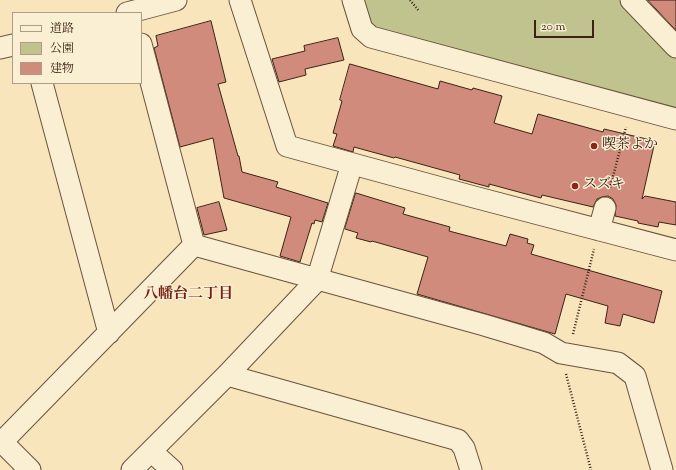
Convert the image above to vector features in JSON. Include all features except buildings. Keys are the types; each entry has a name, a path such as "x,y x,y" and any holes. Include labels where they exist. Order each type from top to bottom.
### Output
{"street":[{"path":"131,12 176,0"},
{"path":"240,0 287,146 676,250"},
{"path":"353,0 362,30 371,37 676,119"},
{"path":"631,0 676,46"},
{"path":"0,48 12,45"},
{"path":"142,48 194,245"},
{"path":"42,84 109,333"},
{"path":"132,470 227,375 317,280 352,164"},
{"path":"599,230 605,208"},
{"path":"194,245 618,363 634,376 662,470"},
{"path":"30,470 1,441 194,245"},
{"path":"227,375 458,440 464,448 471,470"},
{"path":"151,451 172,470"}],"path":[{"path":"410,0 419,11"},
{"path":"605,208 631,108"},
{"path":"590,470 567,349 599,230"}],"green space":[{"path":"363,0 620,0 676,56 676,119 373,35"}],"place":[{"name":"喫茶よか","path":"594,146"},
{"name":"スズキ","path":"575,186"}],"district":[{"name":"八幡台二丁目","path":"188,295"}]}
